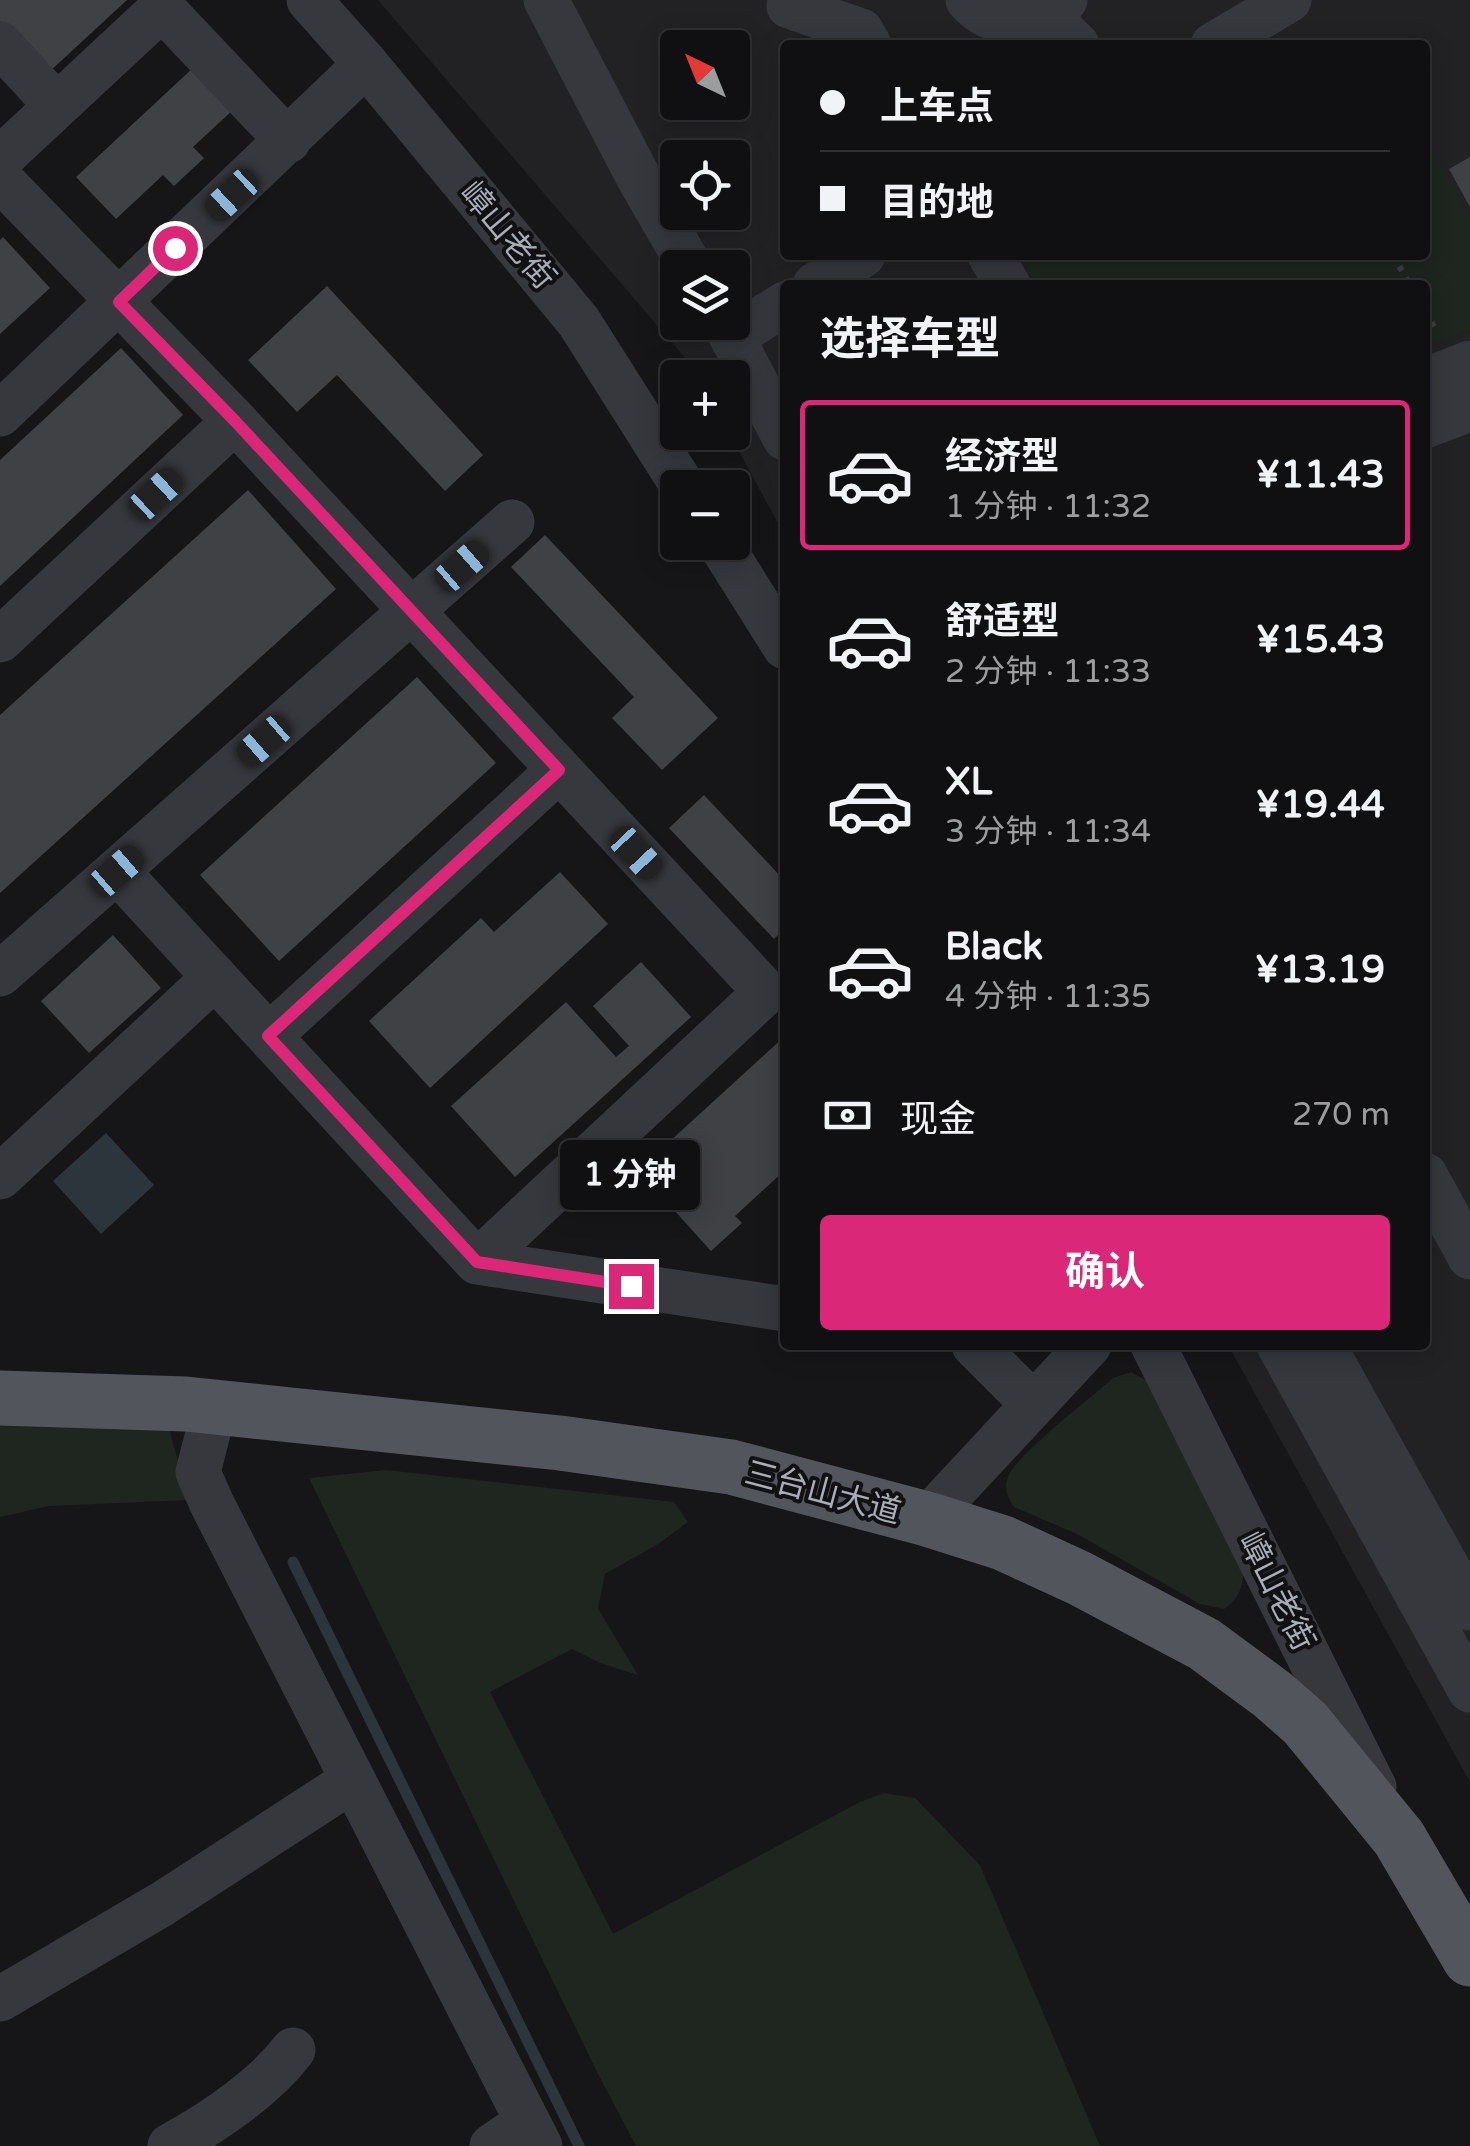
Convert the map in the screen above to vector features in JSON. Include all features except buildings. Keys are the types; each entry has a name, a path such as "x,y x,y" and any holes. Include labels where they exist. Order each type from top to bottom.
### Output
{"main road":[{"name":"三台山大道","path":"0,1398 215,1406 731,1467 1002,1543 1134,1605 1204,1644 1305,1723 1399,1838 1470,1959"}],"street":[{"name":"嶂山老街","path":"308,0 366,64 579,322 673,470"},
{"path":"546,0 681,250"},
{"path":"791,0 789,6 861,31 866,40"},
{"path":"968,0 976,10 1001,21 1063,21"},
{"path":"1220,26 1289,0"},
{"path":"0,159 162,8 288,141"},
{"path":"0,44 57,106"},
{"path":"0,414 366,64"},
{"path":"0,179 235,421 766,992 477,1262"},
{"path":"823,280 855,260"},
{"path":"750,320 780,306"},
{"path":"733,340 780,429"},
{"path":"1430,379 1470,363"},
{"path":"1430,424 1470,408"},
{"path":"0,640 235,421"},
{"path":"0,974 512,522"},
{"path":"729,560 780,640"},
{"path":"268,1036 559,770"},
{"path":"117,871 477,1262 780,1308"},
{"path":"0,1177 215,978"},
{"path":"1430,1183 1470,1257"},
{"path":"979,1350 1032,1403"},
{"path":"927,1519 1084,1350"},
{"name":"嶂山老街","path":"1155,1350 1399,1838"},
{"path":"1282,1350 1470,1690"},
{"path":"1326,1350 1470,1608"},
{"path":"215,1406 198,1472 353,1780 520,2138"},
{"path":"0,1999 162,1904 353,1780"},
{"path":"170,2146 278,2070 293,2050"}],"shaded area":[{"path":"378,0 1470,0 1470,1782 1231,1350 1430,1350 1430,280 780,280 780,527 738,450 750,450 750,360 687,360 670,340 750,340 750,250 660,250 660,329"},
{"path":"1430,148 1470,217 1470,329 1430,345 1430,280 1034,280 1023,260 1430,260"},
{"path":"106,1133 154,1185 101,1234 53,1181"},
{"path":"1131,1372 1149,1382 1244,1568 1240,1591 1224,1609 1200,1604 1077,1534 1014,1507 1008,1496 1008,1477 1025,1455 1113,1378"},
{"path":"0,1415 167,1422 189,1500 49,1506 0,1517"},
{"path":"386,1470 674,1502 688,1522 605,1574 598,1609 638,1675 572,1649 490,1692 613,1934 860,1802 884,1793 915,1798 980,1865 1100,2146 636,2146 309,1478"}],"waterway":[{"path":"293,1562 579,2146"}],"route":[{"path":"175,248 119,302 235,421 559,770 268,1036 477,1262 631,1286"}]}
